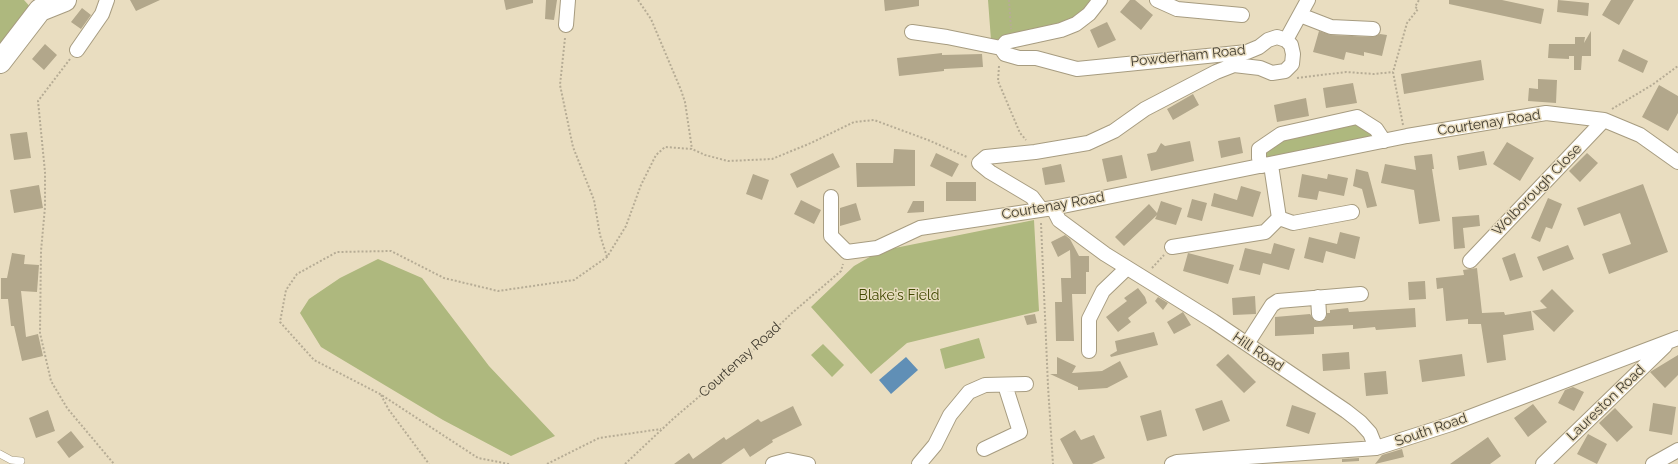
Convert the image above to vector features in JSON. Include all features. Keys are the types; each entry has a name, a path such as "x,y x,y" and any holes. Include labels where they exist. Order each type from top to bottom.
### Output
{"main road":[{"path":"0,62 38,7 65,0"}],"street":[{"path":"77,50 102,14 107,0"},
{"path":"566,25 568,0"},
{"path":"1001,48 1006,42 1061,30 1076,24 1089,14 1100,0"},
{"path":"1157,0 1177,10 1242,15"},
{"path":"1286,40 1308,0"},
{"path":"1300,15 1331,27 1373,29"},
{"name":"Powderham Road","path":"912,32 947,37 1001,48 1005,54 1019,58 1036,58 1077,69 1247,52 1259,47 1268,40 1277,37 1286,40 1291,46 1293,54 1292,64 1285,71 1272,73 1260,68 1234,65 1178,90 1114,131 1088,143 1035,152 986,157 979,163"},
{"name":"Courtenay Road","path":"847,252 877,248 920,228 1047,208 1267,166 1407,136 1546,113 1600,119 1640,135 1678,162"},
{"path":"1279,218 1267,166 1259,158 1259,149 1281,134 1357,117 1376,129 1384,141"},
{"name":"Wolborough Close","path":"1470,261 1600,119"},
{"path":"979,163 990,172 1032,197 1047,208"},
{"path":"831,197 831,236 847,252"},
{"name":"Hill Road","path":"1047,208 1059,220 1105,254 1213,321 1360,422 1370,433 1376,448"},
{"path":"1279,218 1293,223 1352,212"},
{"path":"1172,247 1265,232 1279,218"},
{"path":"1089,351 1089,319 1103,291 1127,268"},
{"path":"1246,344 1272,305 1278,301 1361,294"},
{"path":"1318,297 1319,314"},
{"name":"South Road","path":"1172,464 1178,462 1376,448 1451,424 1674,340"},
{"name":"Laureston Road","path":"1543,464 1674,340"},
{"path":"919,464 935,445 950,415 969,392 985,385 1026,384"},
{"path":"984,449 1020,432 1004,385"},
{"path":"1653,464 1678,450"},
{"path":"773,464 788,460 808,464"}],"lane":[{"path":"0,454 12,460 21,461"}],"path":[{"path":"638,0 651,19 681,90 685,102 692,149"},
{"path":"1009,0 1011,32"},
{"path":"1407,136 1393,72 1407,23 1418,9 1415,7 1419,0"},
{"path":"566,25 560,85 573,147 594,200 600,235 607,258"},
{"path":"77,50 38,101 45,172 46,207 41,251 40,333 51,381 67,408 114,464"},
{"path":"999,65 998,81 1009,109 1020,133 1033,146 1035,152"},
{"path":"1600,119 1678,66"},
{"path":"1293,78 1346,72 1374,74 1393,72"},
{"path":"509,464 478,458 380,394 314,360 280,322 286,290 297,274 337,252 390,251 444,278 498,291 574,280 607,258 626,226 641,185 656,155 665,147 692,149 705,155 728,161 772,159 811,144 854,122 874,120 946,147 979,163"},
{"path":"1047,208 1048,386 1053,464"},
{"path":"1143,278 1172,247"},
{"name":"Courtenay Road","path":"626,464 662,429 747,356 792,313 841,270 847,252"},
{"path":"380,394 389,410 429,464"},
{"path":"547,464 599,438 662,429"}],"green space":[{"path":"0,0 24,0 33,10 0,52"},
{"path":"988,0 1095,0 1081,15 1059,26 1007,39 991,40"},
{"path":"1354,123 1371,131 1374,138 1265,159 1265,151 1283,137"},
{"name":"Blake's Field","path":"1034,220 1039,311 907,343 871,374 811,307 854,266 880,251"},
{"path":"378,259 422,278 489,366 555,436 511,456 443,420 321,347 300,313 309,299 340,278"},
{"path":"979,338 985,358 945,369 940,349"},
{"path":"823,344 844,365 832,377 811,355"}],"water":[{"path":"906,357 918,370 891,394 879,380"}],"building":[{"path":"130,0 160,0 136,11"},
{"path":"504,0 533,0 533,3 506,10"},
{"path":"546,0 557,0 554,20 545,19"},
{"path":"884,0 919,0 919,6 885,11"},
{"path":"1130,0 1135,0 1153,15 1141,30 1120,12"},
{"path":"1449,0 1502,0 1544,9 1541,24 1449,4"},
{"path":"1558,0 1589,3 1588,16 1557,12"},
{"path":"1611,0 1634,0 1619,25 1602,15"},
{"path":"82,8 91,15 81,29 71,22"},
{"path":"1107,22 1116,40 1098,48 1090,30"},
{"path":"1319,31 1331,35 1373,37 1380,34 1387,35 1382,56 1364,52 1364,56 1346,52 1344,60 1313,52"},
{"path":"1591,31 1591,56 1582,56 1581,70 1574,70 1574,56 1569,56 1569,59 1548,58 1549,44 1575,44 1575,37 1585,37 1584,43"},
{"path":"45,44 57,55 44,70 32,59"},
{"path":"1623,49 1648,61 1643,73 1618,61"},
{"path":"942,53 942,55 982,54 983,67 944,69 944,71 899,76 897,58"},
{"path":"1481,60 1484,80 1404,94 1401,74"},
{"path":"1538,79 1557,80 1556,103 1528,101 1529,88 1538,89"},
{"path":"1353,83 1357,103 1326,108 1323,88"},
{"path":"1659,85 1678,96 1678,113 1668,131 1642,117"},
{"path":"1193,94 1199,105 1173,120 1167,109"},
{"path":"1306,98 1309,116 1277,122 1274,105"},
{"path":"27,132 31,158 14,160 10,134"},
{"path":"1240,137 1243,153 1221,158 1218,141"},
{"path":"1190,141 1194,161 1151,171 1147,154 1156,152 1161,143 1165,146"},
{"path":"1507,142 1534,158 1520,181 1493,164"},
{"path":"894,149 915,150 915,186 857,187 856,163 893,163"},
{"path":"1484,151 1487,165 1459,170 1457,156"},
{"path":"833,153 840,167 797,188 790,174"},
{"path":"936,153 959,164 952,177 930,166"},
{"path":"1587,153 1598,163 1580,182 1569,171"},
{"path":"1432,154 1434,169 1432,169 1440,221 1419,224 1414,190 1381,183 1385,164 1416,170 1414,156"},
{"path":"1122,155 1127,178 1107,182 1102,159"},
{"path":"1061,164 1065,182 1045,185 1042,168"},
{"path":"1356,169 1368,172 1377,206 1367,208 1362,189 1353,186"},
{"path":"753,174 769,180 762,200 746,194"},
{"path":"1302,174 1327,179 1328,174 1348,178 1344,196 1319,191 1317,200 1298,197"},
{"path":"946,182 976,182 976,201 946,201"},
{"path":"1643,184 1668,252 1609,274 1602,254 1631,244 1620,213 1584,226 1577,208"},
{"path":"39,185 43,208 14,213 10,190"},
{"path":"1241,186 1261,192 1253,217 1211,206 1214,193 1237,200"},
{"path":"1548,198 1562,204 1552,229 1546,227 1540,242 1531,238"},
{"path":"1192,199 1207,203 1202,221 1187,217"},
{"path":"801,200 821,210 814,224 794,214"},
{"path":"913,201 924,201 924,212 907,213"},
{"path":"1161,201 1182,208 1176,225 1155,219 1157,215 1124,246 1115,237 1149,204 1157,213"},
{"path":"856,203 861,220 840,226 840,208"},
{"path":"1479,215 1480,226 1463,228 1465,248 1454,249 1452,217"},
{"path":"1340,232 1360,237 1355,259 1326,251 1323,263 1304,258 1309,237 1337,244"},
{"path":"1065,235 1070,239 1079,256 1089,256 1089,272 1086,272 1086,294 1072,294 1074,341 1056,341 1055,302 1062,302 1061,278 1071,278 1070,250 1058,257 1051,242"},
{"path":"1274,243 1295,249 1289,270 1263,263 1260,275 1239,270 1245,248 1271,254"},
{"path":"1568,245 1574,259 1543,271 1537,257"},
{"path":"12,253 25,255 24,264 39,265 37,292 21,291 26,337 38,334 43,356 22,361 14,326 11,326 8,299 1,299 1,278 7,278"},
{"path":"1188,253 1234,265 1228,284 1183,271"},
{"path":"1515,253 1523,277 1510,281 1502,258"},
{"path":"1477,268 1482,313 1504,312 1505,315 1531,311 1534,330 1503,335 1506,360 1487,363 1481,324 1468,324 1468,319 1446,321 1443,288 1437,289 1436,278 1464,275 1463,270"},
{"path":"1425,281 1426,299 1409,300 1408,282"},
{"path":"1138,288 1145,297 1147,303 1128,318 1131,322 1118,332 1106,317 1127,301 1124,298"},
{"path":"1552,289 1574,311 1554,332 1532,311 1547,308 1540,301"},
{"path":"1255,296 1256,314 1233,315 1232,298"},
{"path":"1158,297 1168,303 1163,310 1155,301"},
{"path":"1348,308 1349,312 1415,308 1416,327 1376,330 1375,327 1353,329 1353,325 1314,327 1314,334 1275,336 1275,317 1310,314 1315,321 1320,322 1326,318 1327,313 1330,313 1330,310"},
{"path":"1183,312 1191,325 1174,334 1167,322"},
{"path":"1035,314 1037,323 1027,325 1024,316"},
{"path":"1154,332 1158,345 1111,357 1110,355 1117,351 1115,341"},
{"path":"1349,352 1350,369 1323,371 1322,354"},
{"path":"1228,354 1256,382 1244,393 1216,365"},
{"path":"1462,354 1465,376 1422,382 1419,360"},
{"path":"1678,355 1678,375 1665,388 1650,372"},
{"path":"1057,357 1076,366 1072,373 1102,371 1120,361 1128,377 1107,388 1078,390 1078,387 1050,374 1057,374"},
{"path":"1386,371 1388,394 1366,396 1364,373"},
{"path":"1573,387 1584,392 1574,411 1558,403 1565,390"},
{"path":"1222,400 1230,421 1203,431 1195,409"},
{"path":"1653,403 1676,407 1672,435 1649,431"},
{"path":"1533,404 1547,422 1528,437 1514,418"},
{"path":"1292,405 1316,413 1309,434 1286,426"},
{"path":"793,406 802,425 772,440 773,442 750,457 744,448 721,464 674,464 689,453 693,459 724,437 726,440 758,419 761,422"},
{"path":"1615,408 1633,427 1617,442 1599,423"},
{"path":"48,410 55,431 36,438 29,418"},
{"path":"1161,410 1167,436 1147,441 1140,416"},
{"path":"1075,430 1081,440 1094,435 1105,458 1092,464 1073,464 1060,439"},
{"path":"71,431 84,447 69,458 57,442"},
{"path":"1588,434 1607,444 1597,464 1577,454"},
{"path":"1488,437 1501,456 1490,464 1450,464"},
{"path":"1402,449 1404,457 1375,464 1382,455"},
{"path":"1359,458 1359,461 1342,462 1342,459"}]}
